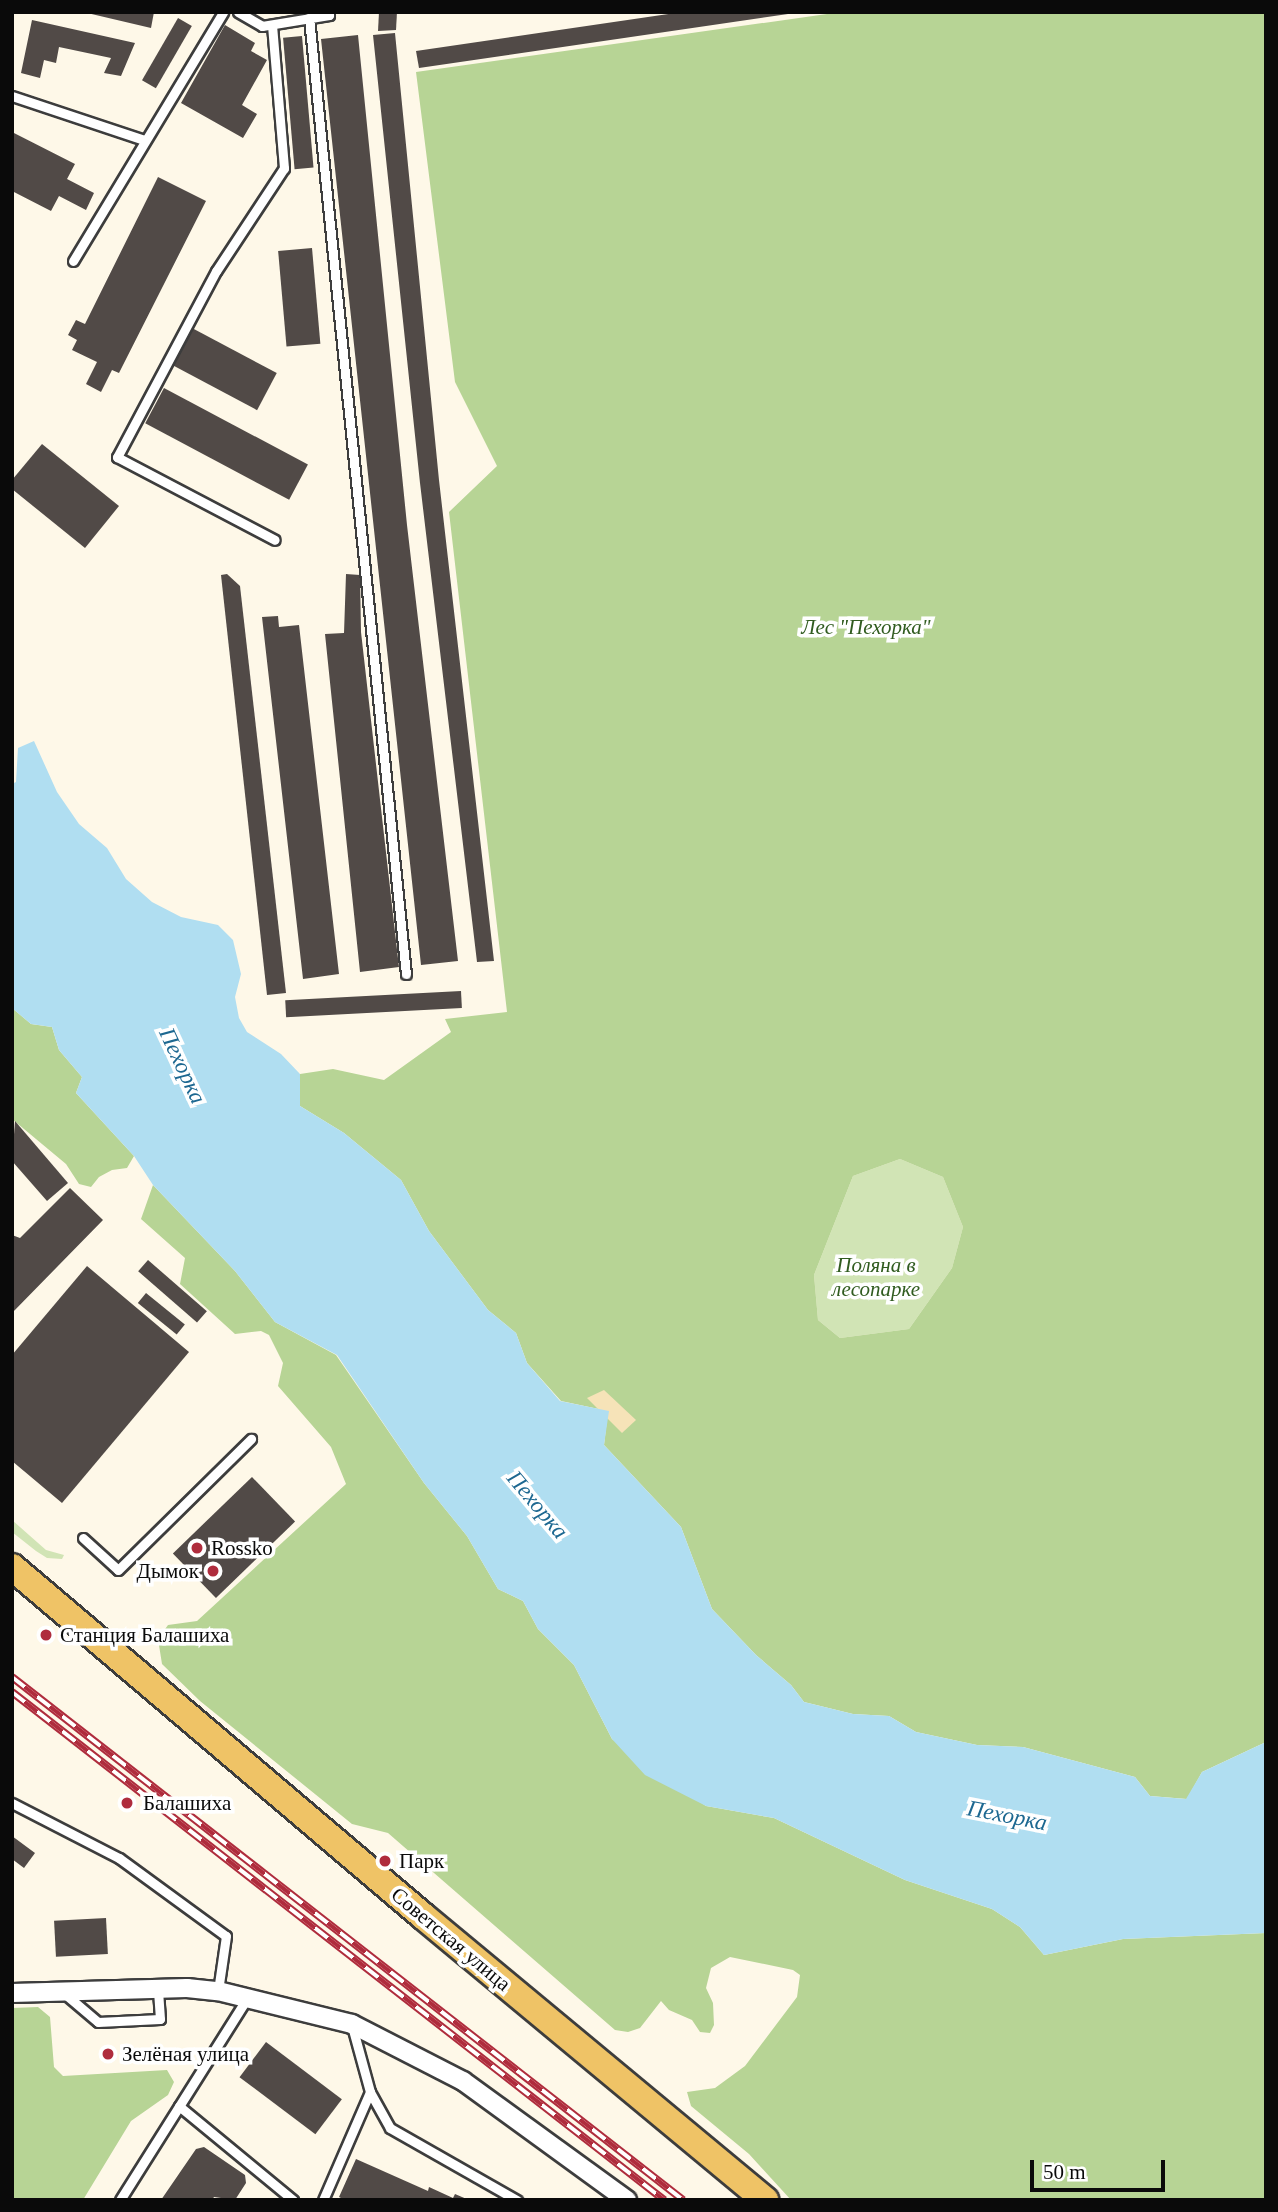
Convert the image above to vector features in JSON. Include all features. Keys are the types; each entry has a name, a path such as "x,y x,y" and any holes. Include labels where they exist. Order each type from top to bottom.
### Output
{"main road":[{"name":"Советская улица","path":"12,1567 442,1932 765,2200"}],"street":[{"path":"12,1993 187,1988 248,1996 352,2024 463,2081 627,2200"}],"lane":[{"path":"74,261 223,12"},
{"path":"238,12 262,26 329,15 329,12"},
{"path":"309,18 406,974"},
{"path":"272,24 284,168 216,271 117,457 275,540"},
{"path":"12,96 144,140"},
{"path":"83,1538 118,1570 251,1439"},
{"path":"12,1803 59,1830 119,1858 226,1936 218,1991"},
{"path":"61,1991 98,2022 160,2020 158,1989"},
{"path":"120,2200 248,1996"},
{"path":"352,2024 370,2092 390,2127 517,2200"},
{"path":"323,2200 370,2092"},
{"path":"179,2105 293,2200"}],"green space":[{"name":"Лес \"Пехорка\"","path":"841,12 1266,12 1266,1742 1202,1772 1187,1799 1150,1796 1135,1777 1023,1747 977,1745 916,1732 889,1716 853,1714 804,1702 791,1685 756,1655 712,1609 681,1527 604,1445 608,1411 561,1401 527,1363 516,1333 488,1310 429,1231 401,1180 344,1133 300,1106 300,1074 333,1069 384,1080 451,1032 445,1019 507,1012 449,512 497,466 455,382 416,72","holes":["900,1159 943,1177 963,1227 952,1268 909,1329 840,1338 818,1320 814,1275 853,1176"]},
{"path":"12,1008 31,1024 52,1027 59,1050 82,1077 76,1093 134,1156 127,1168 112,1170 99,1177 91,1187 79,1184 66,1164 12,1119"},
{"name":"Поляна в лесопарке","path":"900,1159 943,1177 963,1227 952,1268 909,1329 840,1338 818,1320 814,1275 853,1176"},
{"path":"153,1185 235,1271 275,1322 336,1355 424,1483 467,1536 498,1589 523,1601 538,1629 574,1665 612,1739 706,1806 774,1818 905,1880 992,1909 1020,1927 1044,1955 1123,1939 1266,1933 1266,2200 791,2200 749,2154 691,2106 687,2092 715,2088 745,2066 797,1997 800,1975 793,1970 730,1957 711,1968 706,1988 713,2003 714,2025 710,2033 700,2032 692,2020 669,2010 661,2001 640,2028 628,2032 615,2030 388,1833 352,1824 200,1701 162,1664 158,1639 168,1625 197,1621 346,1484 331,1447 278,1386 283,1363 269,1335 261,1331 235,1334 180,1284 185,1258 141,1219"},
{"path":"12,1520 46,1550 64,1555 62,1559 47,1558 36,1551 12,1532"},
{"path":"38,2007 50,2017 54,2067 63,2076 167,2070 174,2082 168,2095 131,2121 83,2200 12,2200 12,2008"}],"sand":[{"path":"604,1390 636,1420 622,1433 587,1398"}],"water":[{"name":"Пехорка","path":"34,741 57,792 79,824 107,848 126,879 152,902 181,917 218,925 233,940 241,974 235,997 239,1018 247,1032 281,1054 300,1074 300,1106 344,1133 401,1180 429,1231 488,1310 516,1333 527,1363 560,1401 609,1411 604,1445 681,1527 712,1609 756,1655 791,1685 804,1702 853,1714 889,1716 916,1732 977,1745 1023,1747 1135,1777 1150,1796 1186,1799 1202,1772 1266,1742 1266,1933 1123,1939 1044,1955 1020,1927 992,1909 905,1880 774,1818 706,1806 645,1775 612,1739 574,1665 538,1629 523,1601 498,1589 467,1536 424,1483 337,1355 275,1322 235,1271 153,1185 134,1156 76,1093 82,1077 59,1050 52,1027 31,1024 12,1008 12,784 16,782 18,748"}],"building":[{"path":"83,12 154,12 151,28"},
{"path":"379,12 397,12 396,30 378,31"},
{"path":"682,12 788,14 419,68 416,51"},
{"path":"178,18 192,26 156,88 142,80"},
{"path":"32,20 135,43 121,76 104,73 111,58 59,47 56,63 44,60 40,78 21,73"},
{"path":"225,25 255,43 251,51 267,60 242,105 257,114 243,138 181,103"},
{"path":"395,33 439,480 494,961 477,962 420,483 373,35"},
{"path":"358,35 407,525 458,961 421,965 321,39"},
{"path":"302,36 314,167 295,169 283,38"},
{"path":"12,132 75,164 67,179 94,193 86,210 59,196 51,211 12,191"},
{"path":"158,177 206,201 119,373 112,370 101,392 86,384 97,362 72,350 77,340 68,335 76,320 85,324"},
{"path":"312,248 320,344 286,347 278,251"},
{"path":"192,328 277,373 257,410 172,365"},
{"path":"164,388 308,465 289,500 145,423"},
{"path":"42,444 119,506 85,548 12,489 12,480"},
{"path":"227,574 240,586 286,993 267,995 221,575"},
{"path":"346,574 360,575 361,632 399,967 360,972 325,634 344,633"},
{"path":"278,616 279,627 299,625 339,974 303,979 262,617"},
{"path":"461,991 462,1008 286,1017 285,1000"},
{"path":"15,1121 68,1183 47,1201 12,1161"},
{"path":"70,1188 103,1220 12,1313 12,1235 20,1238"},
{"path":"148,1260 207,1311 197,1322 138,1271"},
{"path":"87,1266 189,1352 62,1503 12,1461 12,1355"},
{"path":"146,1293 185,1324 177,1335 138,1303"},
{"path":"252,1477 295,1522 216,1598 173,1553"},
{"path":"12,1836 35,1853 24,1868 12,1859"},
{"path":"106,1918 108,1954 56,1957 54,1921"},
{"path":"266,2042 342,2099 315,2134 240,2077"},
{"path":"204,2147 245,2175 246,2183 235,2200 214,2197 212,2200 161,2200 196,2149"},
{"path":"356,2159 428,2191 429,2187 453,2198 455,2194 469,2200 345,2200 339,2197"}],"railway":[{"path":"12,1677 683,2200"},
{"path":"12,1692 664,2200"}],"place":[{"name":"Rossko","path":"197,1548"},
{"name":"Дымок","path":"213,1571"},
{"name":"Станция Балашиха","path":"46,1635"},
{"name":"Балашиха","path":"127,1803"},
{"name":"Парк","path":"385,1861"},
{"name":"Зелёная улица","path":"108,2054"}]}
